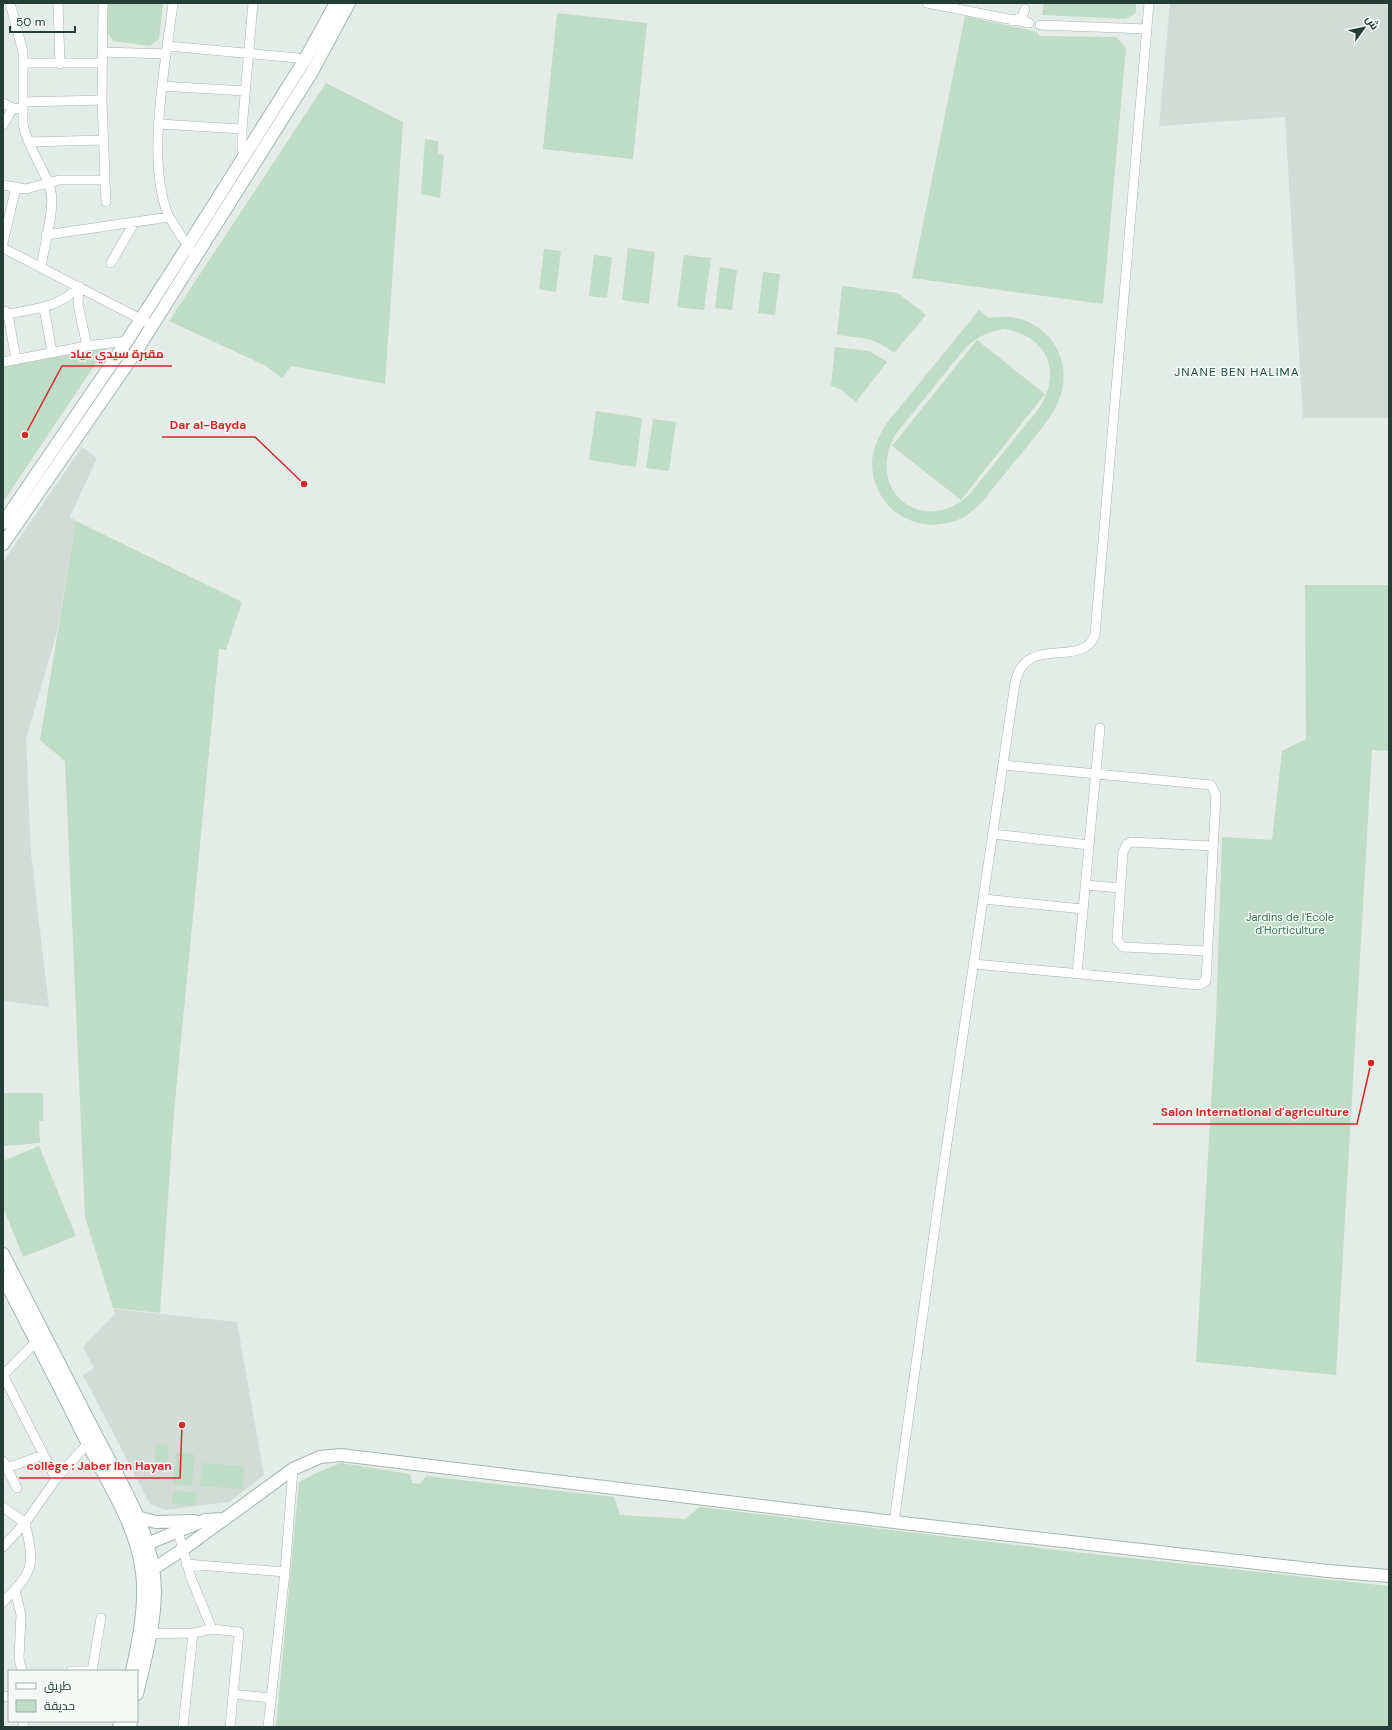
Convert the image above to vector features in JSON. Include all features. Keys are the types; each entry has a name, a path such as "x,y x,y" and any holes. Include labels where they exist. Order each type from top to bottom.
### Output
{"main road":[{"path":"3,524 127,342 245,157 304,61 336,3"},
{"path":"3,544 152,325 196,257 312,72 349,3"},
{"path":"3,1254 88,1443 118,1503 142,1545"},
{"path":"3,1277 40,1338 137,1517 148,1570 142,1603 145,1634 138,1686"},
{"path":"148,1570 182,1550 293,1470 320,1457 341,1455 894,1522 1328,1571 1389,1576"},
{"path":"137,1517 176,1526"},
{"path":"142,1545 176,1526 205,1520 223,1519"},
{"path":"132,1670 145,1634"}],"street":[{"path":"10,3 22,41 23,124 28,142 48,183 53,200 40,266"},
{"path":"58,3 60,64"},
{"path":"103,3 102,100 106,202"},
{"path":"173,3 162,86 159,124 158,171 161,193 168,217 187,247 196,257"},
{"path":"245,157 242,148 242,129 253,3"},
{"path":"927,3 1012,21 1029,23"},
{"path":"894,1522 940,1184 984,899 1015,683 1019,669 1028,660 1038,655 1083,649 1090,645 1096,635 1149,3"},
{"path":"1012,21 1022,16 1025,9"},
{"path":"1040,25 1147,29"},
{"path":"103,52 167,50 248,53 298,58 304,61"},
{"path":"23,63 102,63"},
{"path":"162,86 245,91"},
{"path":"3,125 13,108 23,105 102,100"},
{"path":"3,103 13,108"},
{"path":"159,124 242,129"},
{"path":"28,142 103,140"},
{"path":"3,184 26,189 59,180 105,180"},
{"path":"3,243 16,187"},
{"path":"46,235 168,217"},
{"path":"111,263 134,222"},
{"path":"3,248 152,325"},
{"path":"16,360 5,313 44,308 65,300 79,286"},
{"path":"79,286 78,305 87,346"},
{"path":"44,308 52,352"},
{"path":"3,362 87,346 127,342"},
{"path":"1076,974 1097,774 1100,728"},
{"path":"974,964 1199,985 1206,981 1212,846 1216,795 1211,785 1003,765"},
{"path":"993,834 1089,845"},
{"path":"1208,952 1123,947 1117,940 1123,852 1127,844 1131,842 1212,846"},
{"path":"1085,885 1121,888"},
{"path":"984,899 1083,909"},
{"path":"40,1338 3,1375 56,1479"},
{"path":"3,1547 26,1523 56,1479 88,1443"},
{"path":"17,1488 5,1464 43,1455"},
{"path":"268,1727 285,1572 293,1470"},
{"path":"3,1507 26,1523 32,1561 27,1574 15,1590 3,1602"},
{"path":"176,1526 186,1564 212,1629"},
{"path":"186,1564 285,1572"},
{"path":"15,1590 21,1615 19,1659 22,1670"},
{"path":"92,1670 101,1618"},
{"path":"145,1634 193,1633 212,1629 239,1632 230,1727"},
{"path":"183,1727 193,1633"},
{"path":"233,1694 271,1698"}],"shaded area":[{"path":"1170,3 1389,3 1389,418 1303,418 1285,117 1159,126"},
{"path":"82,447 97,458 70,517 76,521 57,632 26,739 31,854 49,1007 3,1001 3,562"},
{"path":"113,1309 237,1322 264,1475 229,1502 165,1510 150,1504 83,1375 94,1368 83,1347 115,1314"}],"green space":[{"path":"108,3 163,3 159,39 150,46 113,41 107,31"},
{"path":"1044,3 1136,3 1136,13 1126,19 1042,15"},
{"path":"557,13 647,23 633,159 543,149"},
{"path":"965,16 1037,32 1039,36 1116,37 1126,48 1103,304 912,278"},
{"path":"326,83 403,122 385,384 291,366 282,378 266,366 169,321"},
{"path":"425,139 438,141 438,154 444,155 440,198 421,194"},
{"path":"628,248 655,252 649,304 622,300"},
{"path":"544,249 561,251 556,292 539,289"},
{"path":"594,255 612,257 607,298 589,296"},
{"path":"684,255 711,258 704,310 677,307"},
{"path":"720,267 737,270 732,310 715,308"},
{"path":"763,272 780,274 775,315 758,313"},
{"path":"842,286 898,293 926,315 894,353 874,341 837,335"},
{"path":"979,310 989,318 1006,317 1021,319 1028,322 1049,337 1060,355 1064,379 1062,391 1047,421 983,501 962,518 946,523 930,525 915,522 902,516 890,507 881,495 874,481 872,464 878,438 886,424","holes":["1005,329 1019,333 1031,339 1040,347 1050,368 1050,380 1047,393 1040,407 969,495 951,507 933,511 917,509 903,502 893,490 887,474 888,455 895,435 966,347 980,337 994,331"]},
{"path":"977,340 1045,394 961,500 892,446"},
{"path":"835,347 869,351 887,362 856,402 840,389 831,386"},
{"path":"106,348 3,502 3,367"},
{"path":"596,411 642,418 636,467 589,460"},
{"path":"653,419 676,422 669,471 646,468"},
{"path":"76,521 242,602 226,650 219,649 174,1112 160,1313 113,1308 85,1217 65,761 40,740"},
{"name":"Jardins de I'Ecole d'Horticulture","path":"1305,585 1389,585 1389,751 1372,750 1336,1375 1196,1362 1216,1019 1222,837 1272,840 1282,751 1306,739"},
{"path":"3,1093 43,1093 43,1121 39,1121 40,1143 3,1146"},
{"path":"39,1146 76,1236 23,1257 3,1207 3,1161"},
{"path":"156,1444 169,1445 167,1469 154,1468"},
{"path":"176,1453 194,1454 192,1486 173,1484"},
{"path":"202,1463 244,1466 243,1489 200,1486"},
{"path":"341,1463 410,1474 412,1483 420,1484 426,1476 614,1497 620,1515 685,1519 700,1507 1065,1551 1389,1586 1389,1727 276,1727 299,1482"},
{"path":"173,1491 197,1492 196,1505 172,1504"}],"place":[{"name":"مقبرة سيدي عياد","path":"25,435"},
{"name":"Dar al-Bayda","path":"304,484"},
{"name":"Salon International d'agriculture","path":"1371,1063"},
{"name":"collège : Jaber Ibn Hayan","path":"182,1425"}],"district":[{"name":"JNANE BEN HALIMA","path":"1237,372"}]}
